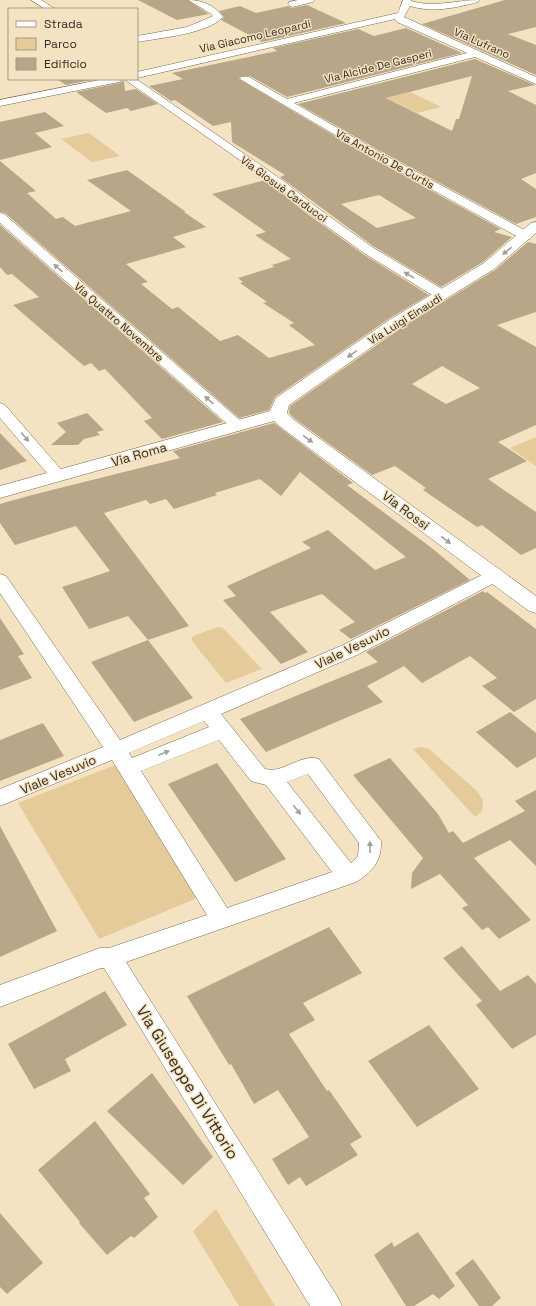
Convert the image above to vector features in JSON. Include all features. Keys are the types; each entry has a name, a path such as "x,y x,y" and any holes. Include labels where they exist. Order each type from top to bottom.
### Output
{"street":[{"path":"35,0 49,8"},
{"path":"138,39 200,27 218,17 213,11 192,0"},
{"path":"292,4 310,0"},
{"path":"434,2 415,19 400,17 404,11 407,1 419,6 434,2 464,3 475,0"},
{"name":"Via Giacomo Leopardi","path":"138,75 400,17"},
{"name":"Via Lufrano","path":"415,19 476,54 536,81"},
{"name":"Via Alcide De Gasperi","path":"286,102 384,76 476,54"},
{"name":"Via Antonio De Curtis","path":"245,79 434,186 531,231"},
{"path":"0,102 114,80"},
{"name":"Via Giosuè Carducci","path":"130,80 281,184 311,209 368,250 442,295"},
{"name":"Via Quattro Novembre","path":"0,217 238,426"},
{"name":"Via Luigi Einaudi","path":"278,414 282,402 394,324 489,266 531,231"},
{"path":"0,408 58,476"},
{"name":"Via Roma","path":"0,492 278,414"},
{"name":"Via Rossi","path":"278,414 288,424 387,495 536,606"},
{"name":"Viale Vesuvio","path":"0,798 208,712 350,650 494,576"},
{"name":"Viale Vesuvio","path":"0,580 6,599 128,768 222,919"},
{"path":"0,996 100,958 109,958 348,876 363,867 368,860 371,851 370,841 312,764 273,779 258,775 208,712"},
{"path":"128,768 222,730"},
{"path":"273,779 348,876"},
{"name":"Via Giuseppe Di Vittorio","path":"109,958 115,964 327,1306"}],"green space":[{"path":"410,92 441,107 417,113 387,98"},
{"path":"89,133 120,156 92,162 61,139"},
{"path":"536,437 536,466 510,448"},
{"path":"218,627 223,628 262,669 226,683 191,640 193,636"},
{"path":"421,747 429,749 476,790 483,800 482,811 475,817 413,749"},
{"path":"115,765 197,898 99,939 18,803"},
{"path":"216,1209 275,1306 239,1306 193,1231"}],"building":[{"path":"138,0 187,0 209,14 177,20"},
{"path":"505,0 536,0 536,27 508,34 536,45 536,75 422,24"},
{"path":"307,5 346,23 262,42 221,20 224,17 219,11 240,6 256,13 288,6 292,8"},
{"path":"406,28 462,53 287,97 250,76 241,76 239,79 372,158 501,229 494,232 512,237 483,262 441,287 373,246 280,177 285,175 232,142 231,122 213,126 175,100 171,101 149,86 183,79 172,73 277,51 273,48 358,29 374,36","holes":["379,195 416,218 377,228 341,204"]},
{"path":"475,59 535,85 508,91 536,105 536,173 521,179 536,189 536,217 516,224 382,152 298,104","holes":["472,76 459,119 456,119 452,131 386,98"]},
{"path":"58,80 91,80 66,85"},
{"path":"124,81 125,91 136,89 158,104 131,111 127,108 106,113 76,92 119,83"},
{"path":"45,112 64,126 35,133 52,147 0,160 0,122"},
{"path":"0,161 36,191 27,193 56,219 63,217 75,226 131,211 87,180 127,170 186,212 184,212 206,227 173,237 186,247 126,264 148,282 141,284 172,309 178,307 220,341 238,335 269,358 315,345 289,325 294,323 263,303 267,302 240,283 243,282 238,278 274,267 272,265 291,259 255,235 266,232 212,194 266,180 306,213 363,254 429,295 390,318 275,397 269,410 239,418 5,213 0,212"},
{"path":"0,225 223,422 162,439 144,421 152,418 105,369 99,371 91,363 84,366 13,305 39,297 12,274 7,275 0,267"},
{"path":"528,242 536,244 536,312 497,325 536,347 536,425 498,442 527,461 488,479 536,512 536,548 521,555 482,525 477,527 423,490 426,488 395,466 372,475 295,419 289,413 290,406 404,326 495,270","holes":["442,366 480,388 446,404 412,384"]},
{"path":"87,413 104,430 97,432 100,435 84,439 78,445 51,445 66,432 57,423"},
{"path":"274,423 353,483 347,485 433,549 470,580 351,639 339,630 355,622 322,594 270,612 308,652 281,664 223,600 236,596 227,586 311,548 302,542 328,530 375,570 406,557 300,472 281,496 260,479 215,493 217,495 174,509 166,499 150,504 146,500 104,513 189,626 148,640 128,616 89,629 62,587 110,571 76,526 15,545 0,523 0,504 180,458 173,451"},
{"path":"0,433 27,461 0,470"},
{"path":"483,591 485,593 487,592 536,629 536,699 514,712 482,686 497,678 470,656 422,683 404,666 367,686 383,702 266,752 240,719 378,662 366,652"},
{"path":"0,618 24,654 18,656 32,678 0,690"},
{"path":"148,640 193,698 134,722 91,662"},
{"path":"510,712 536,733 536,757 517,768 476,732"},
{"path":"43,723 64,756 0,781 0,740"},
{"path":"390,758 438,814 449,833 453,831 463,843 525,811 515,801 536,790 536,866 510,840 474,858 531,920 499,939 488,927 482,930 462,908 468,905 440,874 411,889 412,873 423,858 353,775"},
{"path":"217,763 286,859 235,882 168,784"},
{"path":"0,826 57,931 0,957"},
{"path":"329,927 362,973 303,1003 315,1020 289,1034 327,1091 329,1090 362,1137 350,1144 358,1155 306,1186 300,1177 288,1185 272,1159 309,1137 278,1090 254,1104 231,1064 229,1065 187,996"},
{"path":"462,946 500,991 528,975 536,984 536,1035 512,1049 476,1005 482,1001 443,958"},
{"path":"105,991 127,1025 65,1059 71,1071 34,1089 8,1044"},
{"path":"429,1025 479,1089 417,1127 368,1061"},
{"path":"152,1073 213,1157 183,1185 107,1111"},
{"path":"95,1121 150,1194 144,1198 158,1217 134,1238 131,1236 107,1255 79,1223 80,1222 38,1170"},
{"path":"0,1213 43,1263 7,1294 0,1287"},
{"path":"418,1232 455,1286 439,1299 433,1294 414,1306 406,1306 374,1255 392,1242 394,1247"},
{"path":"473,1259 501,1298 492,1306 479,1306 455,1273"}]}
